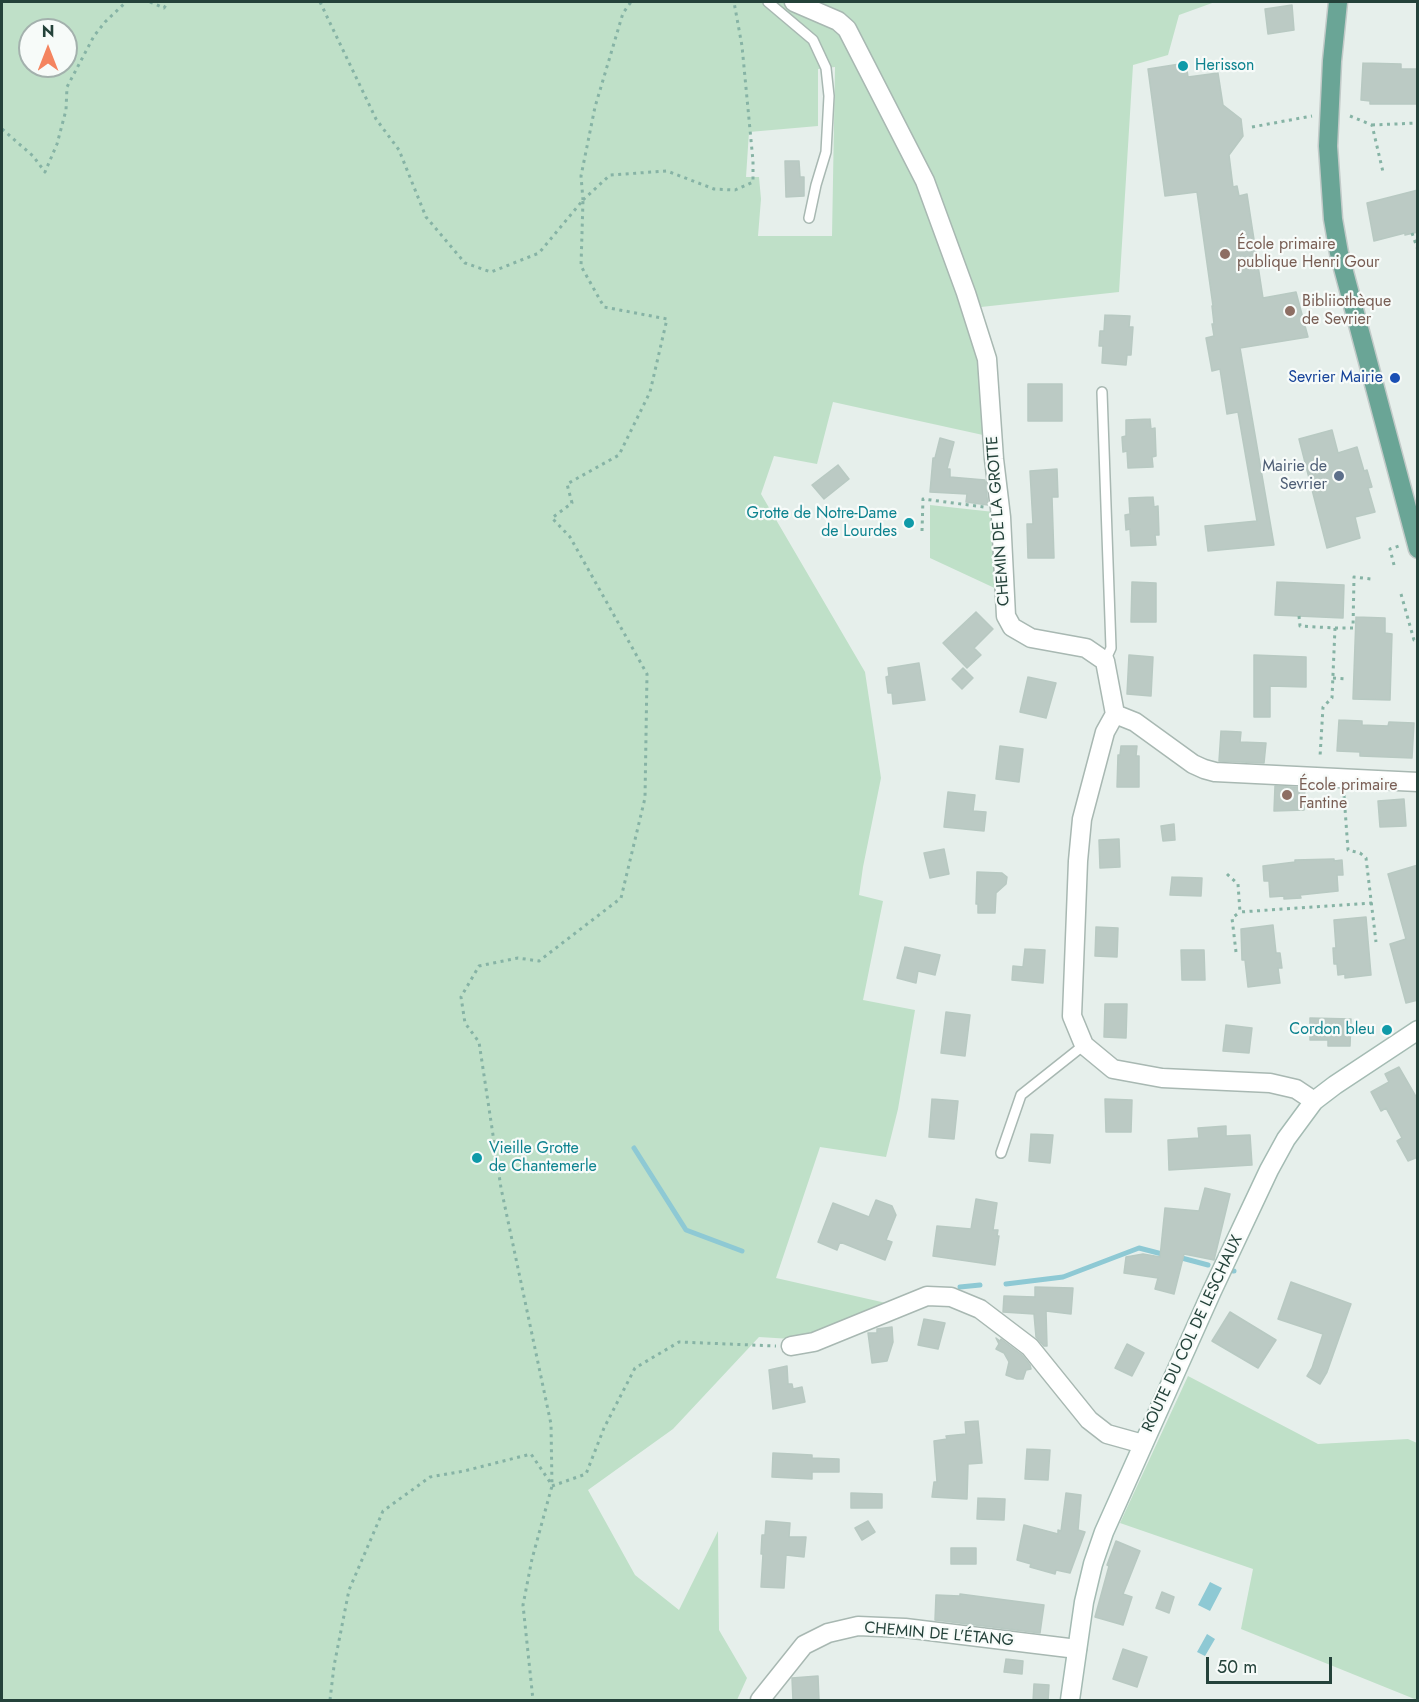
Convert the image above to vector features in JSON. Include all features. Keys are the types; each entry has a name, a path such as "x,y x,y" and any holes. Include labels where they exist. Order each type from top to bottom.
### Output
{"main road":[{"path":"1338,2 1332,61 1328,146 1333,219 1339,253 1418,549"}],"street":[{"name":"CHEMIN DE LA GROTTE","path":"794,2 838,21 847,29 925,181 966,293 987,359 1000,509 1006,616 1012,627 1031,638 1086,648 1104,660"},
{"path":"1104,660 1115,714 1105,732 1082,819 1078,861 1072,1016 1084,1045 1113,1069 1162,1078 1270,1083 1296,1089 1314,1101"},
{"path":"1115,714 1135,722 1192,764 1215,772 1418,782"},
{"name":"ROUTE DU COL DE LESCHAUX","path":"1070,1701 1084,1602 1104,1532 1269,1170 1286,1139 1314,1101 1335,1084 1418,1030"},
{"path":"791,1346 814,1342 927,1296 951,1297 980,1309 1030,1347 1089,1420 1107,1434 1143,1444"},
{"name":"CHEMIN DE L'ÉTANG","path":"760,1701 804,1645 828,1633 858,1626 905,1628 1077,1649"}],"lane":[{"path":"768,2 813,40 826,68 830,96 826,152 809,218"},
{"path":"1102,392 1111,648 1104,660"},
{"path":"1001,1153 1021,1095 1084,1045"}],"path":[{"path":"2,129 33,156 45,172 57,144 66,110 67,87 94,36 126,2"},
{"path":"150,2 164,8 168,2"},
{"path":"320,2 376,119 399,150 426,217 465,263 491,272 539,253 583,200 610,175 667,171 714,189 735,190 753,182 743,57 734,2"},
{"path":"533,1701 523,1605 532,1559 552,1486 551,1424 501,1188 479,1042 465,1023 461,997 479,966 518,958 539,961 621,898 645,798 647,674 570,537 552,518 572,503 567,484 619,454 650,392 667,319 604,308 581,266 583,200 581,176 595,106 623,13 630,2"},
{"path":"1252,127 1314,115"},
{"path":"1350,116 1372,125 1418,123"},
{"path":"1372,125 1383,172"},
{"path":"1412,233 1416,238 1418,250"},
{"path":"922,531 923,500 1000,509"},
{"path":"1390,549 1395,565"},
{"path":"1299,616 1300,626 1353,628 1354,577 1371,579"},
{"path":"1401,594 1414,640 1418,639"},
{"path":"1320,757 1323,706 1332,698 1335,628"},
{"path":"1333,678 1347,679"},
{"path":"1343,778 1348,850 1360,853 1366,858 1376,942"},
{"path":"1227,874 1238,884 1240,912"},
{"path":"1236,952 1232,918 1240,912 1372,903"},
{"path":"552,1486 586,1474 604,1428 634,1368 679,1342 791,1346"},
{"path":"330,1701 334,1666 349,1590 383,1511 430,1477 531,1454 552,1486"}],"green space":[{"path":"2,2 1215,2 1179,15 1168,55 1133,65 1119,292 981,307 983,435 833,402 817,464 774,456 761,494 865,672 881,778 859,895 883,901 863,1000 915,1010 898,1109 886,1157 820,1147 776,1278 886,1303 810,1334 791,1339 759,1337 673,1429 588,1490 635,1575 679,1610 718,1531 719,1630 747,1678 737,1700 2,1700","holes":["835,67 832,236 758,236 761,199 759,177 746,177 749,132 818,126 818,69"]},
{"path":"930,505 994,512 1001,591 930,558"},
{"path":"1188,1376 1318,1444 1408,1439 1417,1443 1417,1700 1241,1629 1253,1569 1120,1523"}],"water":[{"path":"1210,1582 1222,1588 1210,1611 1198,1605"},
{"path":"1207,1634 1215,1639 1205,1656 1197,1652"}],"building":[{"path":"1292,5 1294,30 1268,34 1265,9"},
{"path":"1186,63 1188,77 1218,73 1223,105 1241,119 1243,136 1229,155 1233,187 1237,186 1239,196 1247,194 1263,298 1296,292 1308,337 1240,348 1274,545 1208,551 1205,526 1257,521 1238,412 1227,414 1220,369 1212,371 1206,338 1214,336 1213,306 1197,192 1165,196 1148,69"},
{"path":"1363,63 1401,64 1401,69 1418,69 1418,104 1370,104 1370,101 1361,100"},
{"path":"785,161 799,161 800,177 804,177 804,196 786,197"},
{"path":"1418,190 1418,232 1374,241 1367,203"},
{"path":"1105,315 1130,316 1129,327 1133,327 1131,355 1127,355 1126,365 1102,363 1103,346 1099,346 1100,331 1104,331"},
{"path":"1028,384 1062,384 1062,421 1028,421"},
{"path":"1150,419 1151,429 1155,428 1156,456 1152,457 1153,467 1128,468 1127,451 1123,452 1122,437 1126,436 1126,420"},
{"path":"1332,430 1338,453 1357,447 1364,471 1367,470 1372,487 1368,488 1375,512 1355,517 1360,538 1327,548 1299,439"},
{"path":"940,438 954,442 947,469 950,469 950,477 985,480 988,505 966,502 967,494 930,492 933,458 935,458"},
{"path":"838,465 849,479 824,499 812,485"},
{"path":"1057,469 1058,497 1052,497 1054,558 1028,558 1027,524 1033,524 1030,471"},
{"path":"1153,497 1154,507 1158,506 1159,535 1155,535 1156,545 1131,546 1130,529 1126,530 1125,515 1130,514 1129,498"},
{"path":"1132,582 1156,583 1156,622 1131,622"},
{"path":"1277,582 1344,585 1343,618 1275,615"},
{"path":"976,612 993,629 974,648 981,655 967,668 943,643"},
{"path":"1356,617 1385,618 1385,633 1392,634 1390,700 1353,699"},
{"path":"1129,655 1153,657 1151,696 1127,694"},
{"path":"1254,655 1306,657 1306,687 1270,686 1270,717 1254,717"},
{"path":"919,663 925,700 893,704 892,693 888,693 886,677 889,676 888,668"},
{"path":"963,668 973,678 962,689 952,679"},
{"path":"1028,677 1056,683 1046,718 1020,712"},
{"path":"1339,720 1362,721 1362,725 1388,726 1389,722 1414,723 1412,758 1360,756 1360,752 1337,751"},
{"path":"1221,731 1241,732 1240,742 1266,743 1264,763 1219,761"},
{"path":"1000,746 1023,749 1019,782 996,779"},
{"path":"1121,746 1137,746 1139,787 1117,787 1118,755 1120,755"},
{"path":"1275,786 1305,788 1304,810 1274,811"},
{"path":"948,792 975,795 973,811 986,812 984,831 944,827"},
{"path":"1404,799 1406,826 1380,827 1378,801"},
{"path":"1174,824 1175,840 1163,841 1161,826"},
{"path":"1119,839 1120,867 1100,868 1099,840"},
{"path":"944,849 949,874 930,878 924,853"},
{"path":"1334,859 1334,861 1342,860 1343,875 1337,875 1338,891 1300,895 1301,898 1270,897 1269,881 1264,881 1263,866 1295,862 1295,860"},
{"path":"1418,865 1418,1000 1406,1003 1390,944 1406,939 1388,874"},
{"path":"977,872 1002,873 1007,877 1006,884 996,893 995,913 978,913"},
{"path":"1172,877 1202,878 1201,896 1170,895"},
{"path":"1366,917 1371,975 1345,978 1345,974 1338,975 1337,964 1334,964 1333,948 1336,948 1334,920"},
{"path":"1273,925 1276,953 1280,953 1282,968 1278,968 1280,983 1248,987 1245,960 1242,960 1241,929"},
{"path":"1096,927 1118,928 1117,957 1095,956"},
{"path":"905,947 940,955 935,975 918,971 916,983 897,978"},
{"path":"1025,949 1045,950 1043,983 1012,980 1013,966 1023,967"},
{"path":"1181,950 1204,950 1205,980 1182,980"},
{"path":"1105,1004 1127,1004 1126,1038 1104,1037"},
{"path":"946,1012 970,1015 965,1056 941,1053"},
{"path":"1310,1018 1351,1019 1350,1046 1328,1046 1328,1040 1310,1040"},
{"path":"1226,1025 1252,1028 1249,1053 1223,1051"},
{"path":"1399,1067 1418,1100 1418,1157 1408,1161 1397,1141 1402,1138 1386,1108 1381,1111 1371,1092 1389,1082 1385,1074"},
{"path":"932,1099 958,1101 954,1139 929,1137"},
{"path":"1105,1099 1132,1100 1131,1132 1106,1132"},
{"path":"1226,1126 1226,1136 1250,1135 1252,1165 1169,1170 1168,1140 1199,1138 1198,1128"},
{"path":"1031,1134 1053,1135 1050,1163 1029,1161"},
{"path":"1205,1188 1230,1194 1214,1260 1184,1254 1174,1294 1155,1289 1158,1278 1124,1273 1126,1257 1143,1254 1160,1257 1165,1208 1199,1211"},
{"path":"976,1199 997,1203 993,1230 998,1230 997,1236 999,1236 995,1265 933,1256 937,1226 971,1229"},
{"path":"876,1200 892,1206 896,1215 886,1240 892,1242 885,1260 840,1242 837,1250 818,1242 833,1203 869,1217"},
{"path":"1291,1282 1351,1304 1327,1372 1320,1384 1307,1376 1312,1368 1323,1334 1278,1319"},
{"path":"1035,1287 1073,1288 1071,1314 1046,1311 1047,1346 1044,1346 1036,1337 1034,1314 1003,1312 1004,1296 1035,1297"},
{"path":"1230,1312 1276,1340 1258,1368 1212,1341"},
{"path":"924,1319 945,1323 938,1349 918,1345"},
{"path":"892,1327 893,1342 887,1361 872,1363 868,1333 877,1333 877,1329"},
{"path":"996,1338 1000,1341 1001,1339 1022,1355 1030,1365 1031,1369 1026,1370 1023,1379 1006,1375 1009,1362 1004,1353 996,1349 999,1344"},
{"path":"1127,1344 1144,1353 1132,1376 1115,1368"},
{"path":"787,1366 788,1384 792,1384 793,1389 802,1387 805,1402 773,1409 769,1370"},
{"path":"978,1421 982,1463 968,1464 967,1499 932,1497 934,1482 937,1482 934,1441 947,1439 946,1436 966,1434 965,1422"},
{"path":"1027,1449 1050,1450 1048,1480 1025,1479"},
{"path":"773,1453 839,1459 839,1472 812,1472 812,1479 772,1477"},
{"path":"851,1493 882,1494 882,1508 851,1508"},
{"path":"1066,1493 1081,1495 1078,1530 1085,1532 1070,1573 1056,1570 1055,1574 1030,1567 1031,1564 1017,1560 1024,1525 1058,1534 1058,1530 1061,1531"},
{"path":"978,1498 1005,1499 1004,1520 977,1519"},
{"path":"766,1521 790,1523 789,1537 806,1537 804,1557 786,1555 784,1588 761,1587 762,1535 765,1535"},
{"path":"868,1521 875,1532 862,1540 855,1528"},
{"path":"1116,1541 1140,1551 1123,1594 1132,1597 1123,1625 1095,1617 1109,1566 1107,1565"},
{"path":"951,1548 976,1548 976,1564 951,1564"},
{"path":"1162,1592 1174,1597 1169,1613 1156,1608"},
{"path":"960,1594 1044,1605 1040,1633 935,1620 936,1595 960,1596"},
{"path":"1123,1649 1147,1657 1137,1687 1113,1679"},
{"path":"1006,1659 1023,1661 1022,1674 1004,1672"},
{"path":"818,1676 819,1701 793,1701 792,1678"},
{"path":"1034,1684 1049,1685 1048,1701 1033,1701"}],"waterway":[{"path":"634,1148 686,1230 742,1251"},
{"path":"1006,1284 1063,1277 1139,1248 1166,1255"},
{"path":"1178,1257 1208,1265"},
{"path":"960,1287 980,1285"}],"place":[{"name":"Herisson","path":"1183,66"},
{"name":"École primaire publique Henri Gour","path":"1225,254"},
{"name":"Bibliiothèque de Sevrier","path":"1290,311"},
{"name":"Sevrier Mairie","path":"1395,378"},
{"name":"Mairie de Sevrier","path":"1339,476"},
{"name":"Grotte de Notre-Dame de Lourdes","path":"909,523"},
{"name":"École primaire Fantine","path":"1287,795"},
{"name":"Cordon bleu","path":"1387,1030"},
{"name":"Vieille Grotte de Chantemerle","path":"477,1158"}]}
